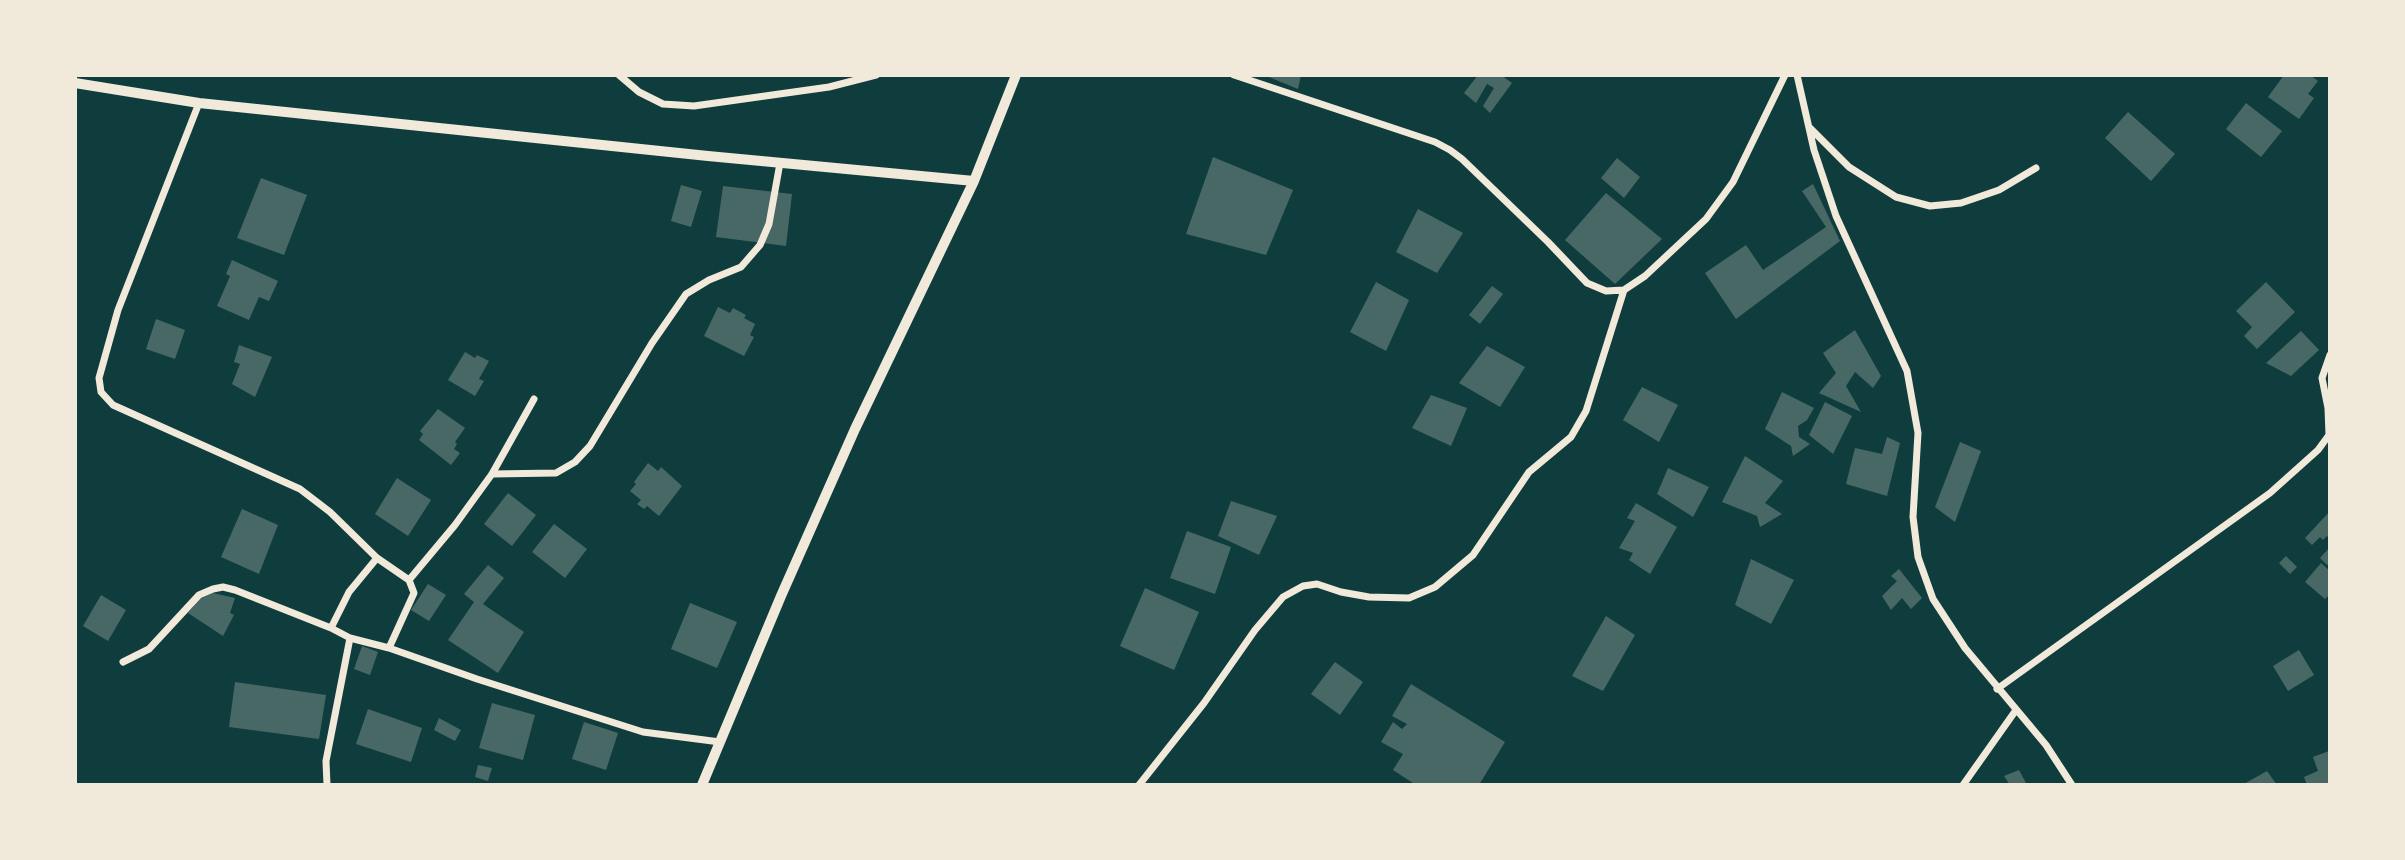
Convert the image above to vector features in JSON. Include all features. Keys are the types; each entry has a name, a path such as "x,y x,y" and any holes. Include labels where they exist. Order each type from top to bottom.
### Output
{"street":[{"path":"619,75 639,92 663,104 694,106 829,87 876,75"},
{"path":"705,783 780,596 849,441 974,181 1016,75"},
{"path":"1234,75 1435,142 1450,150 1587,283 1606,291 1624,290 1644,276 1706,219 1733,182 1785,75"},
{"path":"1797,75 1808,126 1836,216 1908,371 1918,432 1913,517 1918,557 1933,598 1965,648 2046,746 2072,785"},
{"path":"75,83 199,103 974,181"},
{"path":"199,103 118,310 99,378 101,392 113,405 300,489 330,512 377,558 409,580 414,593 389,648"},
{"path":"1808,126 1849,167 1896,197 1930,206 1961,203 1999,190 2036,168"},
{"path":"492,474 556,473 575,462 590,446 652,343 686,294 709,280 741,267 760,245 769,224 780,163"},
{"path":"1139,785 1204,703 1255,630 1283,597 1303,586 1317,584 1368,597 1409,598 1435,587 1474,555 1529,472 1571,437 1586,411 1624,290"},
{"path":"1997,689 2270,493 2318,450 2329,435 2328,408 2322,378 2330,355"},
{"path":"409,580 455,525 492,474 534,399"},
{"path":"331,628 349,592 377,558"},
{"path":"123,662 149,649 199,595 223,587 331,628 350,638 389,648 643,732 720,741"},
{"path":"327,785 326,761 350,638"},
{"path":"1963,785 2016,710"}],"building":[{"path":"1264,75 1301,75 1298,89"},
{"path":"1478,75 1501,75 1512,83 1490,113 1483,106 1494,88 1487,84 1476,103 1464,93"},
{"path":"2284,75 2310,75 2318,81 2308,94 2314,98 2299,119 2268,97"},
{"path":"2246,103 2282,131 2261,157 2226,129"},
{"path":"2128,112 2175,154 2151,181 2105,138"},
{"path":"1213,157 1293,190 1266,255 1186,234"},
{"path":"1617,158 1640,177 1624,198 1601,178"},
{"path":"261,178 307,195 284,255 237,238"},
{"path":"1813,184 1840,241 1736,319 1705,273 1746,245 1763,270 1826,227 1802,191"},
{"path":"681,185 702,191 691,227 671,221"},
{"path":"723,186 792,194 786,246 716,237"},
{"path":"1606,193 1662,239 1615,284 1565,240"},
{"path":"1418,209 1463,233 1437,273 1396,252"},
{"path":"232,260 278,281 269,301 259,297 249,320 217,306 230,276 226,274"},
{"path":"1376,282 1409,300 1386,351 1350,332"},
{"path":"2266,282 2295,312 2257,349 2244,336 2252,327 2236,311"},
{"path":"1492,286 1503,294 1480,324 1469,315"},
{"path":"718,307 730,313 733,308 755,324 750,335 754,337 744,356 704,336"},
{"path":"156,319 185,330 175,359 146,349"},
{"path":"1855,330 1881,376 1873,388 1855,372 1846,386 1861,412 1819,393 1836,373 1823,353"},
{"path":"2301,331 2319,350 2291,376 2266,363"},
{"path":"239,345 272,357 255,397 232,384 240,364 234,362"},
{"path":"1487,346 1525,367 1500,407 1459,383"},
{"path":"465,352 475,358 477,355 489,361 479,379 484,381 475,396 448,380"},
{"path":"1642,387 1678,405 1659,442 1623,420"},
{"path":"1782,392 1814,408 1807,420 1798,426 1799,437 1810,444 1793,456 1791,446 1765,429"},
{"path":"1431,395 1467,408 1451,446 1412,428"},
{"path":"1825,402 1852,416 1833,454 1809,435"},
{"path":"438,409 465,428 455,442 457,444 454,449 460,453 451,465 419,440 423,434 420,431"},
{"path":"1887,437 1900,443 1887,496 1846,484 1855,448 1882,454"},
{"path":"1960,442 1981,451 1955,522 1935,507"},
{"path":"1745,456 1783,481 1765,503 1782,514 1760,527 1757,516 1722,502"},
{"path":"648,463 658,471 661,467 682,486 659,516 647,506 644,509 637,504 641,500 630,491"},
{"path":"1668,468 1709,487 1693,517 1657,494"},
{"path":"397,478 431,500 408,536 375,514"},
{"path":"508,493 536,515 512,546 484,524"},
{"path":"1231,501 1277,516 1259,555 1218,536"},
{"path":"1636,503 1677,527 1650,574 1629,560 1633,553 1619,548 1635,521 1627,518"},
{"path":"242,509 278,525 259,574 221,557"},
{"path":"2330,511 2330,539 2327,536 2323,540 2320,537 2312,545 2305,538"},
{"path":"554,524 587,549 565,578 532,552"},
{"path":"1187,531 1231,547 1215,594 1170,578"},
{"path":"2330,547 2330,563 2327,565 2320,558"},
{"path":"2286,556 2297,567 2290,574 2279,563"},
{"path":"1751,559 1794,580 1771,624 1735,605"},
{"path":"2321,563 2330,571 2330,594 2325,599 2305,582"},
{"path":"488,565 504,578 483,604 524,632 498,673 448,640 474,602 464,594"},
{"path":"1899,569 1922,598 1911,609 1902,598 1891,610 1882,596 1897,581 1891,576"},
{"path":"428,584 446,595 429,621 411,610"},
{"path":"1145,588 1199,612 1174,670 1120,646"},
{"path":"213,593 235,598 230,613 234,615 223,636 188,613 200,599"},
{"path":"101,595 126,610 108,641 83,626"},
{"path":"690,603 737,622 717,668 671,649"},
{"path":"1606,616 1635,635 1603,691 1572,676"},
{"path":"362,646 378,652 370,675 354,669"},
{"path":"2299,650 2314,675 2288,691 2273,666"},
{"path":"1335,662 1363,682 1340,715 1311,694"},
{"path":"235,682 326,695 319,739 229,727"},
{"path":"1411,684 1505,742 1479,785 1416,785 1393,770 1403,754 1381,742 1393,722 1402,729 1407,724 1392,716"},
{"path":"492,703 535,715 523,760 479,748"},
{"path":"368,709 422,728 411,762 356,744"},
{"path":"439,718 461,730 455,741 434,730"},
{"path":"584,722 618,733 606,770 572,759"},
{"path":"2329,751 2330,785 2307,785 2304,777 2318,771 2313,757"},
{"path":"478,765 492,768 488,781 475,777"},
{"path":"2019,770 2027,785 2010,785 2004,776"},
{"path":"2267,771 2277,785 2242,785"}]}
